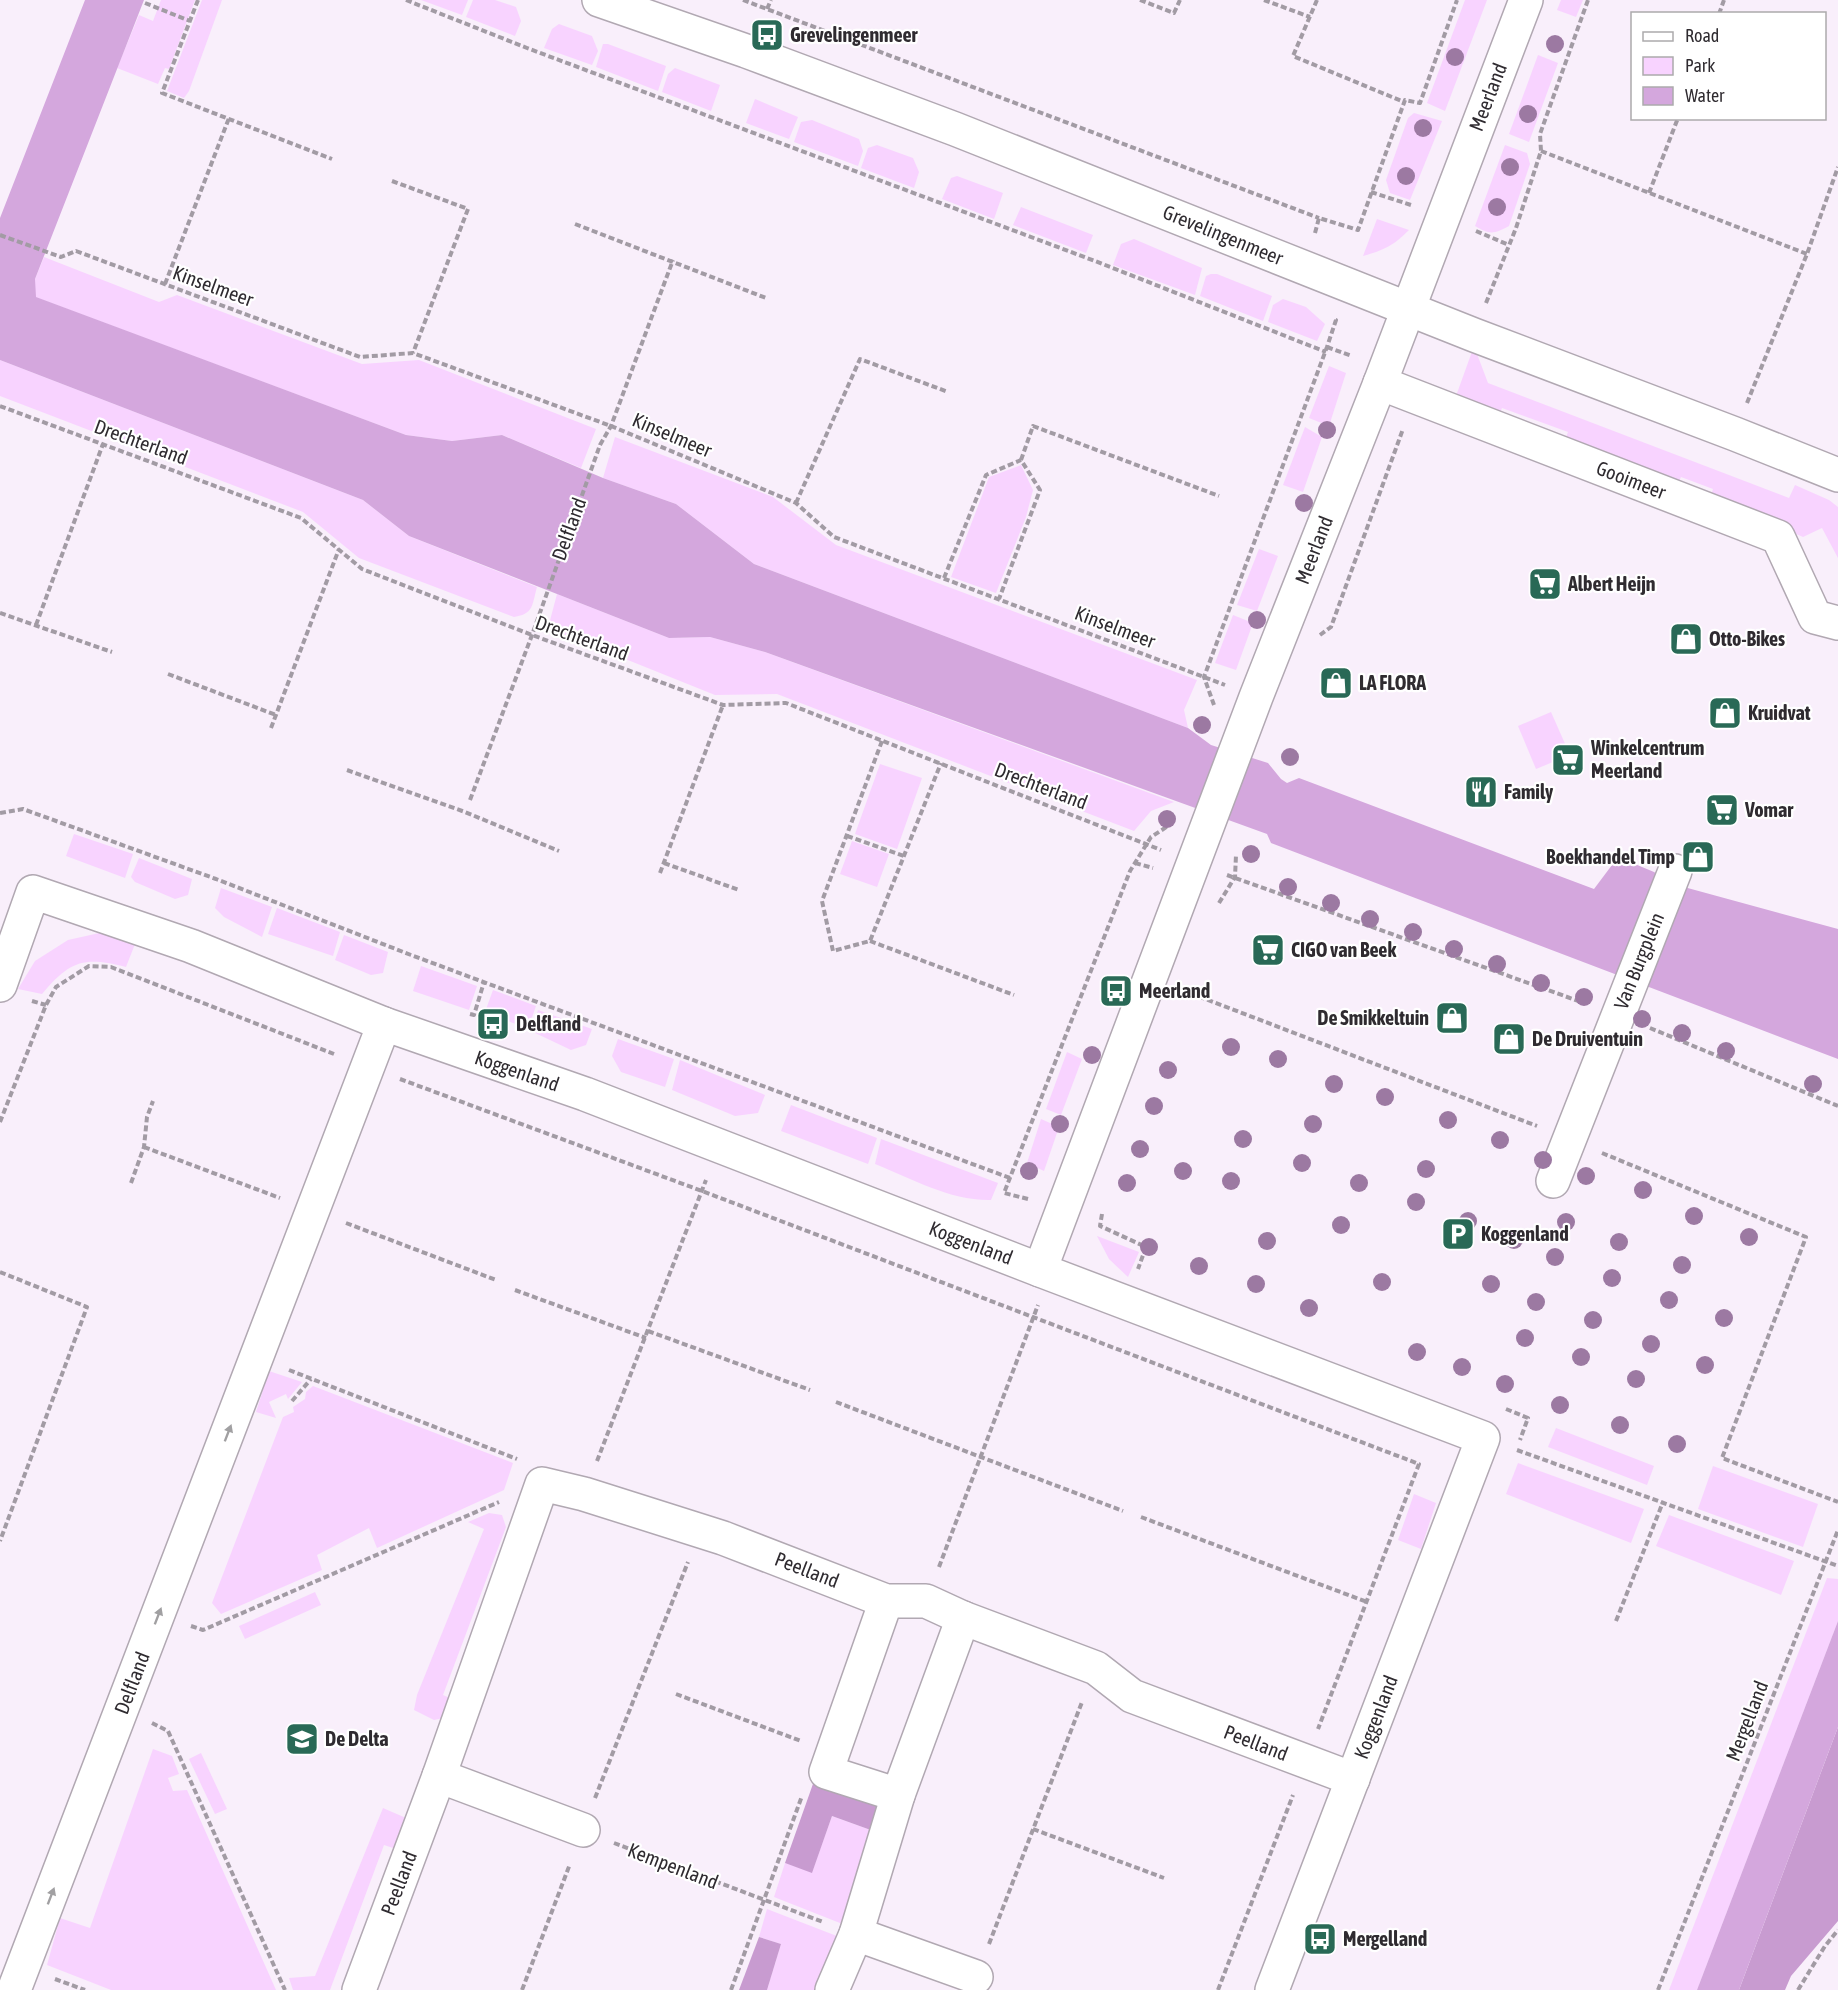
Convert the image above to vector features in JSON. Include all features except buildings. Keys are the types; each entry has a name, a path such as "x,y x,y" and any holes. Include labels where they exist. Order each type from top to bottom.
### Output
{"street":[{"name":"Grevelingenmeer","path":"599,0 746,51 955,129 1407,308"},
{"name":"Meerland","path":"1045,1272 1256,697 1380,382 1526,0"},
{"path":"1407,308 1838,476"},
{"name":"Gooimeer","path":"1380,382 1778,537 1815,617 1838,623"},
{"name":"Van Burgplein","path":"1552,1181 1674,873"},
{"name":"Koggenland","path":"0,985 33,892 191,946 384,1024 585,1094 1483,1438 1272,1990"},
{"name":"Delfland","path":"14,1990 384,1024"},
{"name":"Peelland","path":"358,1990 439,1776 542,1484 584,1494 700,1531 886,1601 927,1601 963,1618 1096,1668 1132,1696 1353,1779"},
{"path":"886,1601 829,1763 898,1795"},
{"path":"832,1990 856,1934 898,1795 963,1618"},
{"path":"439,1776 583,1830"},
{"path":"856,1934 976,1977"}],"path":[{"path":"198,0 162,93 332,159"},
{"path":"406,0 527,48 1326,350 1356,357"},
{"path":"743,0 1319,218 1358,230 1404,102"},
{"path":"768,9 771,0"},
{"path":"1140,0 1174,13 1180,0"},
{"path":"1264,0 1310,17"},
{"path":"1317,0 1293,56 1404,102 1405,100 1420,104 1457,0"},
{"path":"1474,335 1509,245 1541,151 1540,134 1588,0"},
{"path":"145,3 190,21"},
{"path":"165,284 230,118"},
{"path":"1649,193 1677,120"},
{"path":"1541,151 1807,254"},
{"path":"1735,434 1807,254 1838,167"},
{"path":"392,181 468,209 413,353"},
{"path":"1371,192 1413,206"},
{"path":"1313,239 1319,218"},
{"path":"575,224 673,260 766,298"},
{"path":"1469,228 1509,245"},
{"name":"Kinselmeer","path":"0,235 61,257 76,251 360,357 413,353 611,426 796,503 834,537 1256,697"},
{"name":"Delfland","path":"470,800 600,445 611,426 673,260"},
{"path":"1214,706 1204,677 1326,350 1336,320 1326,314"},
{"path":"796,503 860,359 948,392"},
{"path":"1313,640 1331,627 1415,397"},
{"name":"Drechterland","path":"0,406 301,518 362,569 532,635 723,705 786,703 1170,853"},
{"path":"944,578 986,475 1021,460 1033,426 1219,496"},
{"path":"36,625 103,444"},
{"path":"999,599 1040,490 1021,460"},
{"path":"271,728 339,549"},
{"path":"0,613 112,652"},
{"path":"168,674 276,715"},
{"path":"660,873 723,705"},
{"path":"882,740 822,900 833,951 870,941 1014,995"},
{"path":"870,941 940,763"},
{"path":"348,770 559,851"},
{"path":"0,813 23,809 216,879 484,982 1010,1178"},
{"path":"1030,1199 1004,1193 1130,871 1151,837 1169,826"},
{"path":"847,836 904,856"},
{"path":"1216,908 1235,877 1236,847"},
{"path":"1136,862 1163,872"},
{"path":"664,863 739,890"},
{"path":"1222,874 1622,1001 1838,1106"},
{"path":"0,1122 46,1005 56,987 89,966 111,967 368,1067 702,1191 1419,1464 1218,1990"},
{"path":"1179,1000 1186,980"},
{"path":"463,1012 474,1015 484,982"},
{"path":"1182,990 1569,1138 1806,1237 1722,1458 1838,1502"},
{"path":"131,1183 144,1147 147,1118 153,1101"},
{"path":"584,1494 719,1145"},
{"path":"1104,1205 1100,1226 1146,1247 1136,1275"},
{"path":"1138,1269 1148,1272"},
{"path":"0,1272 87,1307 0,1541"},
{"path":"927,1601 1033,1318 1045,1272"},
{"path":"515,1290 646,1338"},
{"path":"648,1331 810,1390"},
{"path":"159,1614 203,1630 542,1484 522,1461 268,1362 249,1376"},
{"path":"292,1401 311,1379"},
{"path":"836,1402 1123,1511"},
{"path":"1497,1406 1528,1418 1516,1450 1838,1566"},
{"path":"1616,1621 1663,1502"},
{"path":"1141,1517 1367,1602"},
{"name":"Mergelland","path":"1658,1990 1838,1530"},
{"path":"522,1990 700,1531"},
{"path":"976,1977 1096,1668"},
{"path":"676,1694 829,1763"},
{"path":"123,1708 168,1731 285,1990"},
{"path":"731,1990 811,1773 829,1763"},
{"path":"1033,1829 1164,1878"},
{"name":"Kempenland","path":"583,1830 764,1901 856,1934"},
{"path":"1798,1990 1825,1946 1838,1930"}],"green space":[{"path":"161,0 195,0 169,69 165,68 158,84 117,68 139,15 153,21"},
{"path":"202,0 222,0 189,91 184,98 167,91"},
{"path":"421,0 468,0 462,15"},
{"path":"473,0 495,0 516,7 521,21 515,36 466,17"},
{"path":"1465,0 1487,0 1445,111 1427,103"},
{"path":"1561,0 1583,0 1576,17 1557,10"},
{"path":"559,24 592,36 598,51 592,65 544,48 552,29"},
{"path":"603,44 666,66 658,91 596,67"},
{"path":"1538,55 1558,63 1529,142 1509,134"},
{"path":"675,68 720,85 711,111 662,92 668,74"},
{"path":"755,99 798,117 789,139 746,123"},
{"path":"1414,113 1442,121 1410,200 1390,193 1386,180 1408,118"},
{"path":"812,120 859,139 863,151 858,166 794,142 801,122"},
{"path":"877,145 913,158 919,172 914,188 861,168 868,148"},
{"path":"1505,145 1527,153 1530,164 1509,226 1496,232 1488,232 1475,226"},
{"path":"957,176 1003,193 994,219 942,199 951,178"},
{"path":"1021,207 1093,235 1086,253 1013,225"},
{"path":"1377,219 1409,230 1388,247 1363,256"},
{"path":"1134,239 1202,268 1195,295 1113,265 1121,244"},
{"path":"44,257 159,302 177,295 362,364 419,360 596,429 581,468 502,435 452,441 406,435 35,297 35,279"},
{"path":"1217,274 1272,296 1263,321 1200,296 1206,276"},
{"path":"1283,299 1306,307 1325,324 1317,341 1268,322 1273,305"},
{"path":"1474,346 1488,383 1789,498 1795,485 1829,500 1838,507 1838,558 1822,528 1803,537 1711,496 1713,489 1681,477 1678,484 1565,440 1568,432 1502,408 1499,415 1456,396"},
{"path":"0,360 363,500 409,536 537,587 533,604 525,614 514,617 359,558 303,512 0,396"},
{"path":"1329,366 1346,373 1329,426 1309,418"},
{"path":"1305,427 1322,437 1303,492 1283,485"},
{"path":"615,437 773,497 836,545 1197,680 1184,710 1188,728 754,564 676,504 603,478"},
{"path":"1021,465 1033,490 1026,517 996,593 951,577 989,477"},
{"path":"1259,549 1278,556 1257,611 1237,605"},
{"path":"557,594 669,638 710,637 765,652 1174,802 1151,811 1134,831 777,694 715,695 548,628"},
{"path":"1233,615 1253,623 1236,670 1215,663"},
{"path":"1551,712 1570,755 1536,769 1518,726"},
{"path":"880,764 922,778 897,849 855,834"},
{"path":"74,834 133,854 125,878 66,856"},
{"path":"852,841 889,854 877,887 840,874"},
{"path":"139,858 192,879 188,895 175,899 135,882 131,877"},
{"path":"221,888 272,907 262,937 224,917 215,908"},
{"path":"277,908 340,932 333,956 268,934"},
{"path":"104,932 135,944 126,967 99,962 78,964 61,974 42,994 18,989 35,961 68,940"},
{"path":"344,935 388,952 383,973 371,975 335,960"},
{"path":"421,966 477,986 469,1010 413,991"},
{"path":"493,990 536,1006 528,1029 485,1012"},
{"path":"538,1010 592,1029 586,1045 571,1050 531,1031"},
{"path":"618,1039 674,1059 665,1087 621,1072 612,1056"},
{"path":"1067,1052 1082,1059 1061,1115 1046,1109"},
{"path":"680,1060 765,1095 758,1113 735,1116 672,1090"},
{"path":"791,1105 877,1138 868,1164 781,1131"},
{"path":"1041,1119 1059,1127 1044,1171 1027,1163"},
{"path":"881,1139 998,1183 991,1200 946,1193 875,1164"},
{"path":"1097,1236 1139,1252 1128,1277 1109,1259"},
{"path":"269,1371 302,1382 288,1399 286,1394 269,1402 276,1418 256,1412"},
{"path":"313,1386 513,1463 504,1490 377,1548 369,1528 317,1555 322,1570 221,1614 212,1603 283,1417 294,1412 293,1407 305,1399 306,1392"},
{"path":"1556,1428 1654,1466 1647,1485 1548,1447"},
{"path":"1518,1463 1644,1509 1631,1543 1506,1494"},
{"path":"1713,1466 1818,1504 1803,1547 1698,1509"},
{"path":"1414,1494 1436,1503 1421,1549 1398,1540"},
{"path":"489,1513 502,1515 506,1527 443,1695 452,1699 448,1717 434,1720 414,1710 417,1695 484,1529 468,1522"},
{"path":"1669,1515 1794,1561 1781,1595 1656,1546"},
{"path":"1827,1578 1838,1579 1838,1621 1697,1990 1669,1990"},
{"path":"315,1592 321,1605 245,1639 239,1626"},
{"path":"153,1749 172,1756 179,1774 168,1778 173,1791 187,1790 276,1990 111,1990 47,1965 60,1918 90,1928"},
{"path":"201,1753 227,1809 215,1814 189,1759"},
{"path":"383,1808 406,1818 396,1849 384,1845 330,1990 293,1990 289,1978 315,1976"},
{"path":"832,1816 879,1833 845,1925 774,1897 785,1863 812,1872"},
{"path":"767,1909 842,1938 815,1990 767,1990 781,1944 759,1937"}],"shaded area":[{"path":"1838,1727 1838,1921 1791,1976 1785,1990 1739,1990"},
{"path":"814,1781 882,1805 879,1833 832,1816 812,1873 785,1863"},
{"path":"759,1937 781,1944 767,1990 739,1990"}],"water":[{"path":"85,0 144,0 35,279 36,297 406,435 452,441 502,435 603,478 676,504 754,564 1188,728 1211,745 1268,763 1287,783 1299,778 1594,889 1618,857 1654,872 1673,884 1838,929 1838,1059 1271,843 1267,834 765,652 710,637 669,638 409,536 363,500 0,360 0,218"},
{"path":"1838,1621 1838,1727 1739,1990 1697,1990"}],"place":[{"name":"Grevelingenmeer","path":"767,35"},
{"name":"Albert Heijn","path":"1545,584"},
{"name":"Otto-Bikes","path":"1686,639"},
{"name":"LA FLORA","path":"1336,683"},
{"name":"Kruidvat","path":"1725,713"},
{"name":"Winkelcentrum Meerland","path":"1568,760"},
{"name":"Family","path":"1481,792"},
{"name":"Vomar","path":"1722,810"},
{"name":"Boekhandel Timp","path":"1698,857"},
{"name":"CIGO van Beek","path":"1268,950"},
{"name":"Meerland","path":"1116,991"},
{"name":"De Smikkeltuin","path":"1452,1018"},
{"name":"Delfland","path":"493,1024"},
{"name":"De Druiventuin","path":"1509,1039"},
{"name":"Koggenland","path":"1458,1234"},
{"name":"De Delta","path":"302,1739"},
{"name":"Mergelland","path":"1320,1939"}]}
